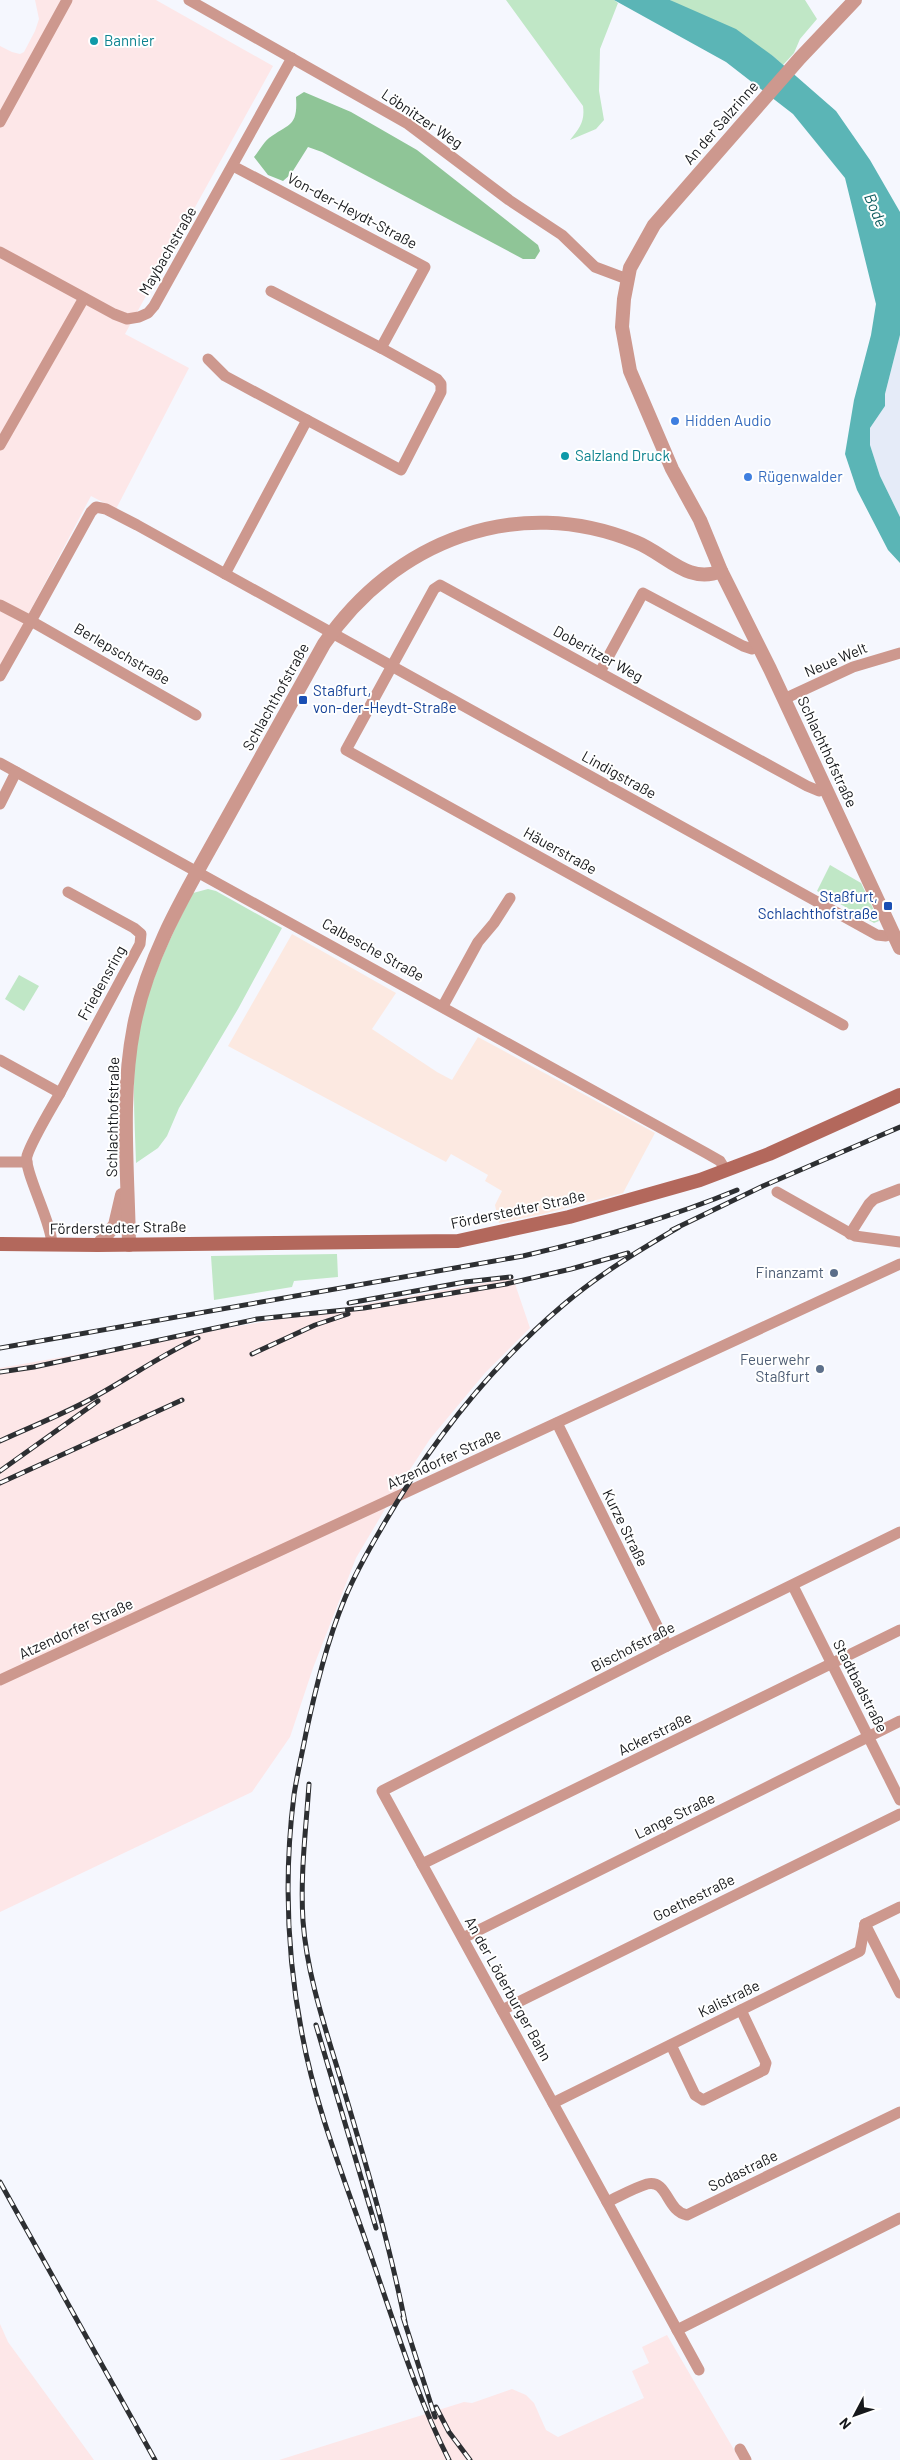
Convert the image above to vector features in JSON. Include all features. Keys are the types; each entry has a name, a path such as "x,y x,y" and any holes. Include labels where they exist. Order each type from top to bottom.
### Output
{"main road":[{"name":"Förderstedter Straße","path":"0,1244 129,1245 458,1241 578,1215 661,1192 726,1171 900,1095"}],"street":[{"path":"0,122 67,0"},
{"name":"Löbnitzer Weg","path":"189,0 408,124 509,200 562,235 595,267 628,279"},
{"name":"An der Salzrinne","path":"628,279 633,260 646,236 800,58 855,0"},
{"name":"Maybachstraße","path":"0,252 127,319 148,313 174,273 292,58"},
{"name":"Von-der-Heydt-Straße","path":"233,166 424,267 381,348"},
{"name":"Schlachthofstraße","path":"628,279 622,327 630,371 672,469 700,520 721,571 784,699 900,948"},
{"path":"208,359 225,376 401,470 441,392 441,384 437,379 381,348 271,291"},
{"path":"0,445 84,298"},
{"path":"225,574 307,420"},
{"path":"0,676 90,512 96,507 106,509 122,517 332,632"},
{"name":"Schlachthofstraße","path":"129,1245 127,1091 134,1024 154,957 197,872 332,632 364,594 406,562 448,541 500,526 552,523 587,527 637,542 693,575 706,576 721,571"},
{"name":"Doberitzer Weg","path":"391,666 434,589 440,585 807,786 819,791 826,789"},
{"path":"600,672 643,593 743,646 759,647"},
{"name":"Berlepschstraße","path":"0,605 196,715"},
{"name":"Lindigstraße","path":"332,632 877,935 886,936 893,933"},
{"name":"Neue Welt","path":"784,699 853,667 900,653"},
{"name":"Häuerstraße","path":"391,666 346,750 843,1025"},
{"name":"Calbesche Straße","path":"0,763 444,1006 706,1153 720,1161 726,1171"},
{"path":"0,804 16,772"},
{"name":"Friedensring","path":"27,1162 27,1156 140,944 141,934 134,928 68,892"},
{"path":"444,1006 478,942 494,923 510,898"},
{"path":"0,1060 60,1093"},
{"path":"0,1162 27,1162 50,1231 52,1245"},
{"name":"Schlachthofstraße","path":"98,1245 115,1224 120,1196 128,1189"},
{"path":"850,1234 874,1199 900,1189"},
{"path":"777,1192 850,1234 900,1242"},
{"name":"Atzendorfer Straße","path":"0,1680 900,1264"},
{"name":"Kurze Straße","path":"557,1423 667,1646"},
{"name":"Bischofstraße","path":"382,1791 667,1646 900,1532"},
{"name":"Stadtbadstraße","path":"793,1586 900,1800"},
{"name":"Ackerstraße","path":"422,1864 900,1630"},
{"name":"Lange Straße","path":"463,1938 900,1721"},
{"name":"An der Löderburger Bahn","path":"382,1791 699,2370"},
{"name":"Goethestraße","path":"502,2010 900,1814"},
{"path":"900,1907 865,1924 900,1993"},
{"name":"Kalistraße","path":"553,2103 860,1951 865,1924"},
{"path":"671,2045 695,2095 703,2100 764,2070 766,2063 741,2010"},
{"name":"Sodastraße","path":"607,2202 648,2184 656,2184 663,2188 673,2207 680,2213 687,2214 900,2112"},
{"path":"677,2330 900,2218"},
{"path":"740,2449 746,2460"}],"shaded area":[{"path":"35,0 156,0 273,66 125,334 189,368 116,509 91,496 0,668 0,46 20,54 24,52 39,19"},
{"path":"900,335 900,517 880,476 870,445 870,428 885,406 885,394"},
{"path":"292,934 396,993 372,1029 437,1072 452,1080 478,1037 655,1133 623,1193 543,1214 499,1223 495,1205 502,1191 485,1181 488,1175 451,1154 446,1162 228,1046"},
{"path":"513,1278 530,1328 485,1373 430,1439 394,1494 356,1558 313,1668 290,1737 252,1792 0,1912 0,1368"},
{"path":"0,2324 8,2342 94,2460 0,2460"},
{"path":"667,2335 740,2460 279,2460 464,2402 472,2403 512,2389 526,2395 534,2403 546,2430 558,2437 644,2398 632,2371 649,2363 642,2347"}],"green space":[{"path":"506,0 614,0 618,3 600,49 599,91 604,120 596,129 570,140 581,124 583,106"},
{"path":"670,0 805,0 817,19 800,39 794,53 783,65 773,56"},
{"path":"304,92 351,112 417,150 538,245 540,251 535,259 523,259 322,152 308,147 291,174 283,181 268,175 254,157 269,138 291,123 295,114 296,97"},
{"path":"830,865 861,883 879,921 874,923 817,891"},
{"path":"208,889 216,891 282,928 238,1009 179,1108 167,1136 158,1148 136,1163 134,1079 139,1030 144,1009 165,950 193,893"},
{"path":"19,975 39,986 24,1011 5,999"},
{"path":"337,1254 338,1277 294,1281 292,1287 214,1300 211,1256"}],"water":[{"name":"Bode","path":"614,0 670,0 736,29 773,56 836,111 870,160 900,212 900,335 885,394 885,406 870,428 870,445 880,476 900,517 900,563 888,550 857,490 845,454 854,400 871,335 876,304 845,178 793,114 726,62"}],"railway":[{"path":"672,1230 763,1186 900,1127"},
{"path":"0,1348 523,1256 631,1228 737,1190"},
{"path":"449,2460 426,2410 407,2360 332,2146 308,2062 297,2005 290,1945 288,1885 294,1795 318,1681 327,1647 339,1614 357,1571 419,1468 440,1438 485,1382 535,1330 590,1284 633,1254 679,1227"},
{"path":"0,1372 34,1367 257,1319 364,1308 506,1284 628,1253"},
{"path":"349,1303 465,1282 511,1277"},
{"path":"252,1354 315,1325 348,1314"},
{"path":"0,1441 86,1402 198,1338"},
{"path":"0,1483 182,1400"},
{"path":"0,1471 98,1401"},
{"path":"309,1784 302,1887 305,1942 318,2005 377,2203 405,2322"},
{"path":"316,2025 376,2228"},
{"path":"0,2182 155,2460"},
{"path":"403,2317 435,2417"},
{"path":"436,2407 449,2432 470,2460"}],"place":[{"name":"Bannier","path":"94,41"},
{"name":"Hidden Audio","path":"675,421"},
{"name":"Salzland Druck","path":"565,456"},
{"name":"Rügenwalder","path":"748,477"},
{"name":"Staßfurt, von-der-Heydt-Straße","path":"303,700"},
{"name":"Staßfurt, Schlachthofstraße","path":"888,906"},
{"name":"Finanzamt","path":"834,1273"},
{"name":"Feuerwehr Staßfurt","path":"820,1369"}]}
